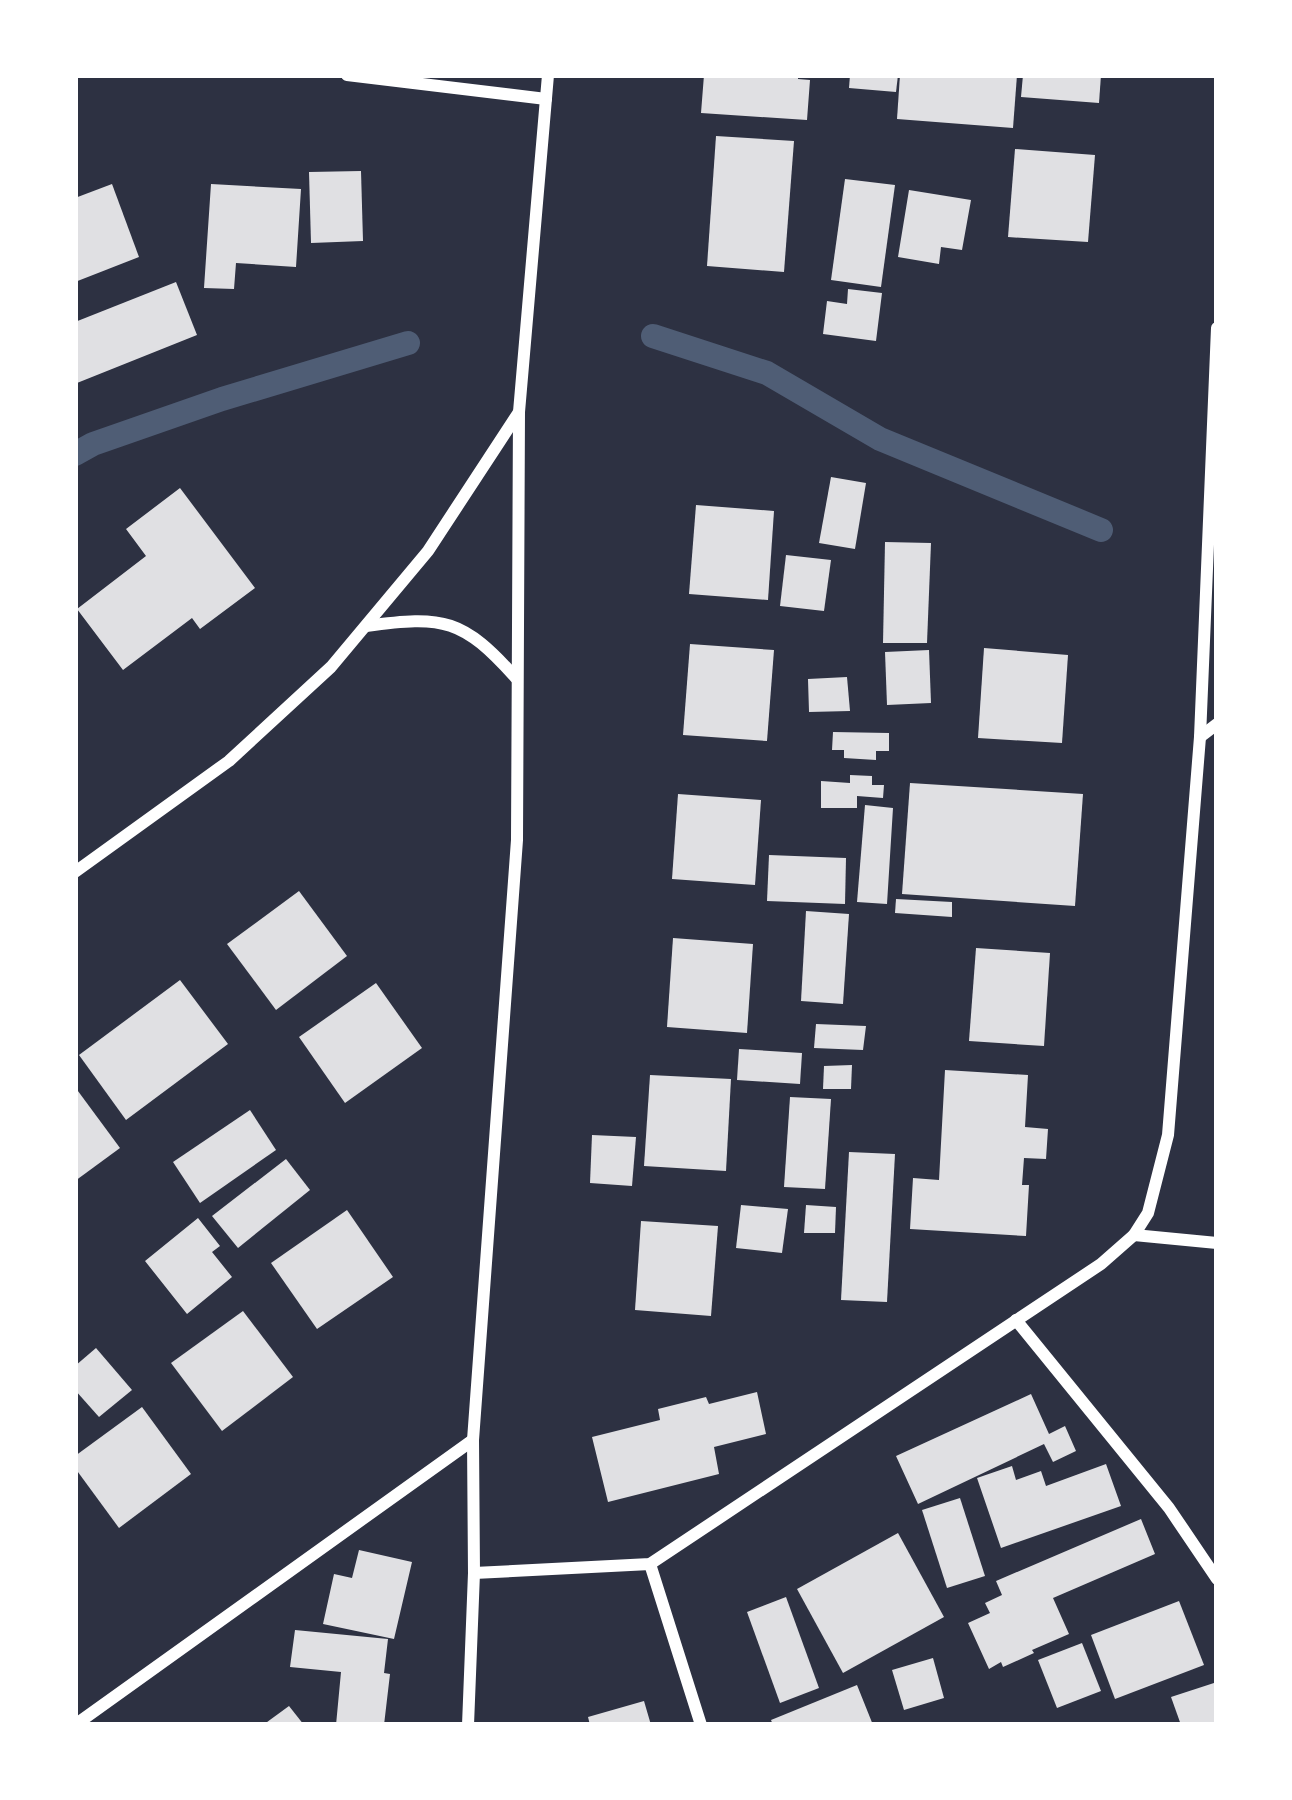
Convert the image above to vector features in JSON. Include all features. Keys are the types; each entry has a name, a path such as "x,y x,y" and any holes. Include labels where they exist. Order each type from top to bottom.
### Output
{"street":[{"path":"347,75 546,99"},
{"path":"468,1725 473,1440 517,840 519,412 548,75"},
{"path":"474,1573 650,1564 1101,1264 1134,1235 1148,1213 1168,1135 1200,737 1217,328"},
{"path":"75,872 229,761 331,667 428,551 519,412"},
{"path":"364,627 418,619 454,626 487,646 517,679"},
{"path":"1200,737 1217,724"},
{"path":"1134,1235 1217,1243"},
{"path":"1016,1320 1169,1508 1217,1579"},
{"path":"75,1724 473,1440"},
{"path":"650,1564 701,1725"}],"building":[{"path":"704,75 798,75 798,79 810,80 807,120 701,113"},
{"path":"850,75 898,75 896,92 849,88"},
{"path":"900,75 1017,75 1013,128 897,119"},
{"path":"1023,75 1101,75 1099,103 1021,97"},
{"path":"716,136 794,141 784,272 707,266"},
{"path":"1015,149 1095,155 1088,242 1008,237"},
{"path":"361,171 363,241 311,243 309,172"},
{"path":"845,179 895,185 881,287 831,280"},
{"path":"112,184 139,257 75,282 75,198"},
{"path":"211,184 301,189 296,267 236,263 234,289 204,288"},
{"path":"909,190 971,200 962,250 941,247 939,264 898,257"},
{"path":"176,282 197,335 77,383 75,322"},
{"path":"848,289 882,293 876,341 823,334 827,301 847,304"},
{"path":"831,477 866,483 855,549 819,543"},
{"path":"180,488 255,588 200,629 192,618 123,670 77,609 146,556 126,529"},
{"path":"696,505 774,511 768,600 689,594"},
{"path":"885,542 931,543 927,643 883,643"},
{"path":"786,555 831,560 824,611 780,606"},
{"path":"690,644 774,650 767,741 683,735"},
{"path":"984,648 1068,655 1062,743 978,738"},
{"path":"929,650 931,703 887,705 885,652"},
{"path":"847,677 850,711 809,712 808,679"},
{"path":"833,732 889,733 889,751 876,751 876,760 844,758 844,750 832,750"},
{"path":"850,775 872,776 872,785 884,785 883,798 857,796 857,808 821,808 821,781 850,783"},
{"path":"910,783 1083,794 1075,906 902,894"},
{"path":"678,794 761,800 755,885 672,879"},
{"path":"865,805 893,808 887,904 857,902"},
{"path":"769,855 846,858 845,904 767,901"},
{"path":"299,891 347,956 276,1010 227,944"},
{"path":"896,899 952,902 952,917 895,913"},
{"path":"806,911 849,914 843,1004 801,1001"},
{"path":"673,938 753,944 747,1033 667,1027"},
{"path":"976,948 1050,953 1044,1046 969,1041"},
{"path":"180,980 228,1044 126,1120 79,1055"},
{"path":"376,983 422,1048 345,1103 299,1037"},
{"path":"816,1024 866,1026 863,1050 814,1048"},
{"path":"739,1049 802,1053 800,1084 737,1080"},
{"path":"852,1065 851,1089 823,1089 824,1066"},
{"path":"945,1070 1028,1075 1025,1127 1048,1129 1046,1159 1024,1158 1022,1185 1029,1185 1026,1236 910,1229 913,1178 939,1180"},
{"path":"650,1075 731,1079 726,1171 644,1166"},
{"path":"75,1087 120,1148 75,1181"},
{"path":"790,1097 831,1099 825,1189 784,1187"},
{"path":"250,1110 276,1150 200,1203 173,1162"},
{"path":"592,1135 636,1137 632,1186 590,1183"},
{"path":"849,1152 895,1154 887,1302 841,1300"},
{"path":"286,1159 310,1190 238,1248 212,1216"},
{"path":"741,1205 788,1209 782,1253 736,1248"},
{"path":"806,1205 836,1207 835,1233 804,1233"},
{"path":"347,1210 393,1277 317,1329 271,1263"},
{"path":"198,1218 220,1246 212,1252 232,1277 187,1314 145,1261"},
{"path":"641,1221 718,1226 711,1316 635,1310"},
{"path":"243,1311 293,1377 222,1431 171,1363"},
{"path":"96,1348 132,1390 99,1417 75,1390 75,1366"},
{"path":"757,1392 766,1434 714,1447 719,1474 608,1502 592,1437 660,1420 658,1409 706,1397 709,1404"},
{"path":"1031,1394 1049,1434 1065,1426 1076,1451 1053,1462 1044,1444 918,1504 896,1456"},
{"path":"142,1407 191,1474 119,1528 75,1468 75,1456"},
{"path":"1106,1464 1121,1506 1001,1548 977,1478 1012,1466 1016,1480 1041,1471 1046,1486"},
{"path":"960,1498 985,1576 947,1588 922,1510"},
{"path":"1141,1519 1155,1554 1053,1598 1069,1634 1003,1667 1001,1662 989,1669 968,1623 990,1613 985,1603 1002,1595 996,1581"},
{"path":"898,1533 944,1617 843,1673 797,1589"},
{"path":"359,1550 412,1562 394,1639 323,1624 334,1574 352,1578"},
{"path":"786,1597 819,1688 780,1703 747,1612"},
{"path":"1179,1601 1204,1665 1115,1699 1091,1635"},
{"path":"295,1630 388,1639 384,1673 390,1674 384,1725 336,1725 341,1672 290,1667"},
{"path":"1082,1643 1101,1691 1057,1708 1038,1660"},
{"path":"933,1658 944,1698 904,1710 892,1670"},
{"path":"1217,1682 1217,1725 1181,1725 1171,1697"},
{"path":"857,1685 873,1725 773,1725 771,1720"},
{"path":"644,1701 651,1725 590,1725 588,1717"},
{"path":"289,1706 304,1725 263,1725"}],"waterway":[{"path":"653,336 767,373 880,439 1101,530"},
{"path":"75,454 222,399 408,343"}]}
